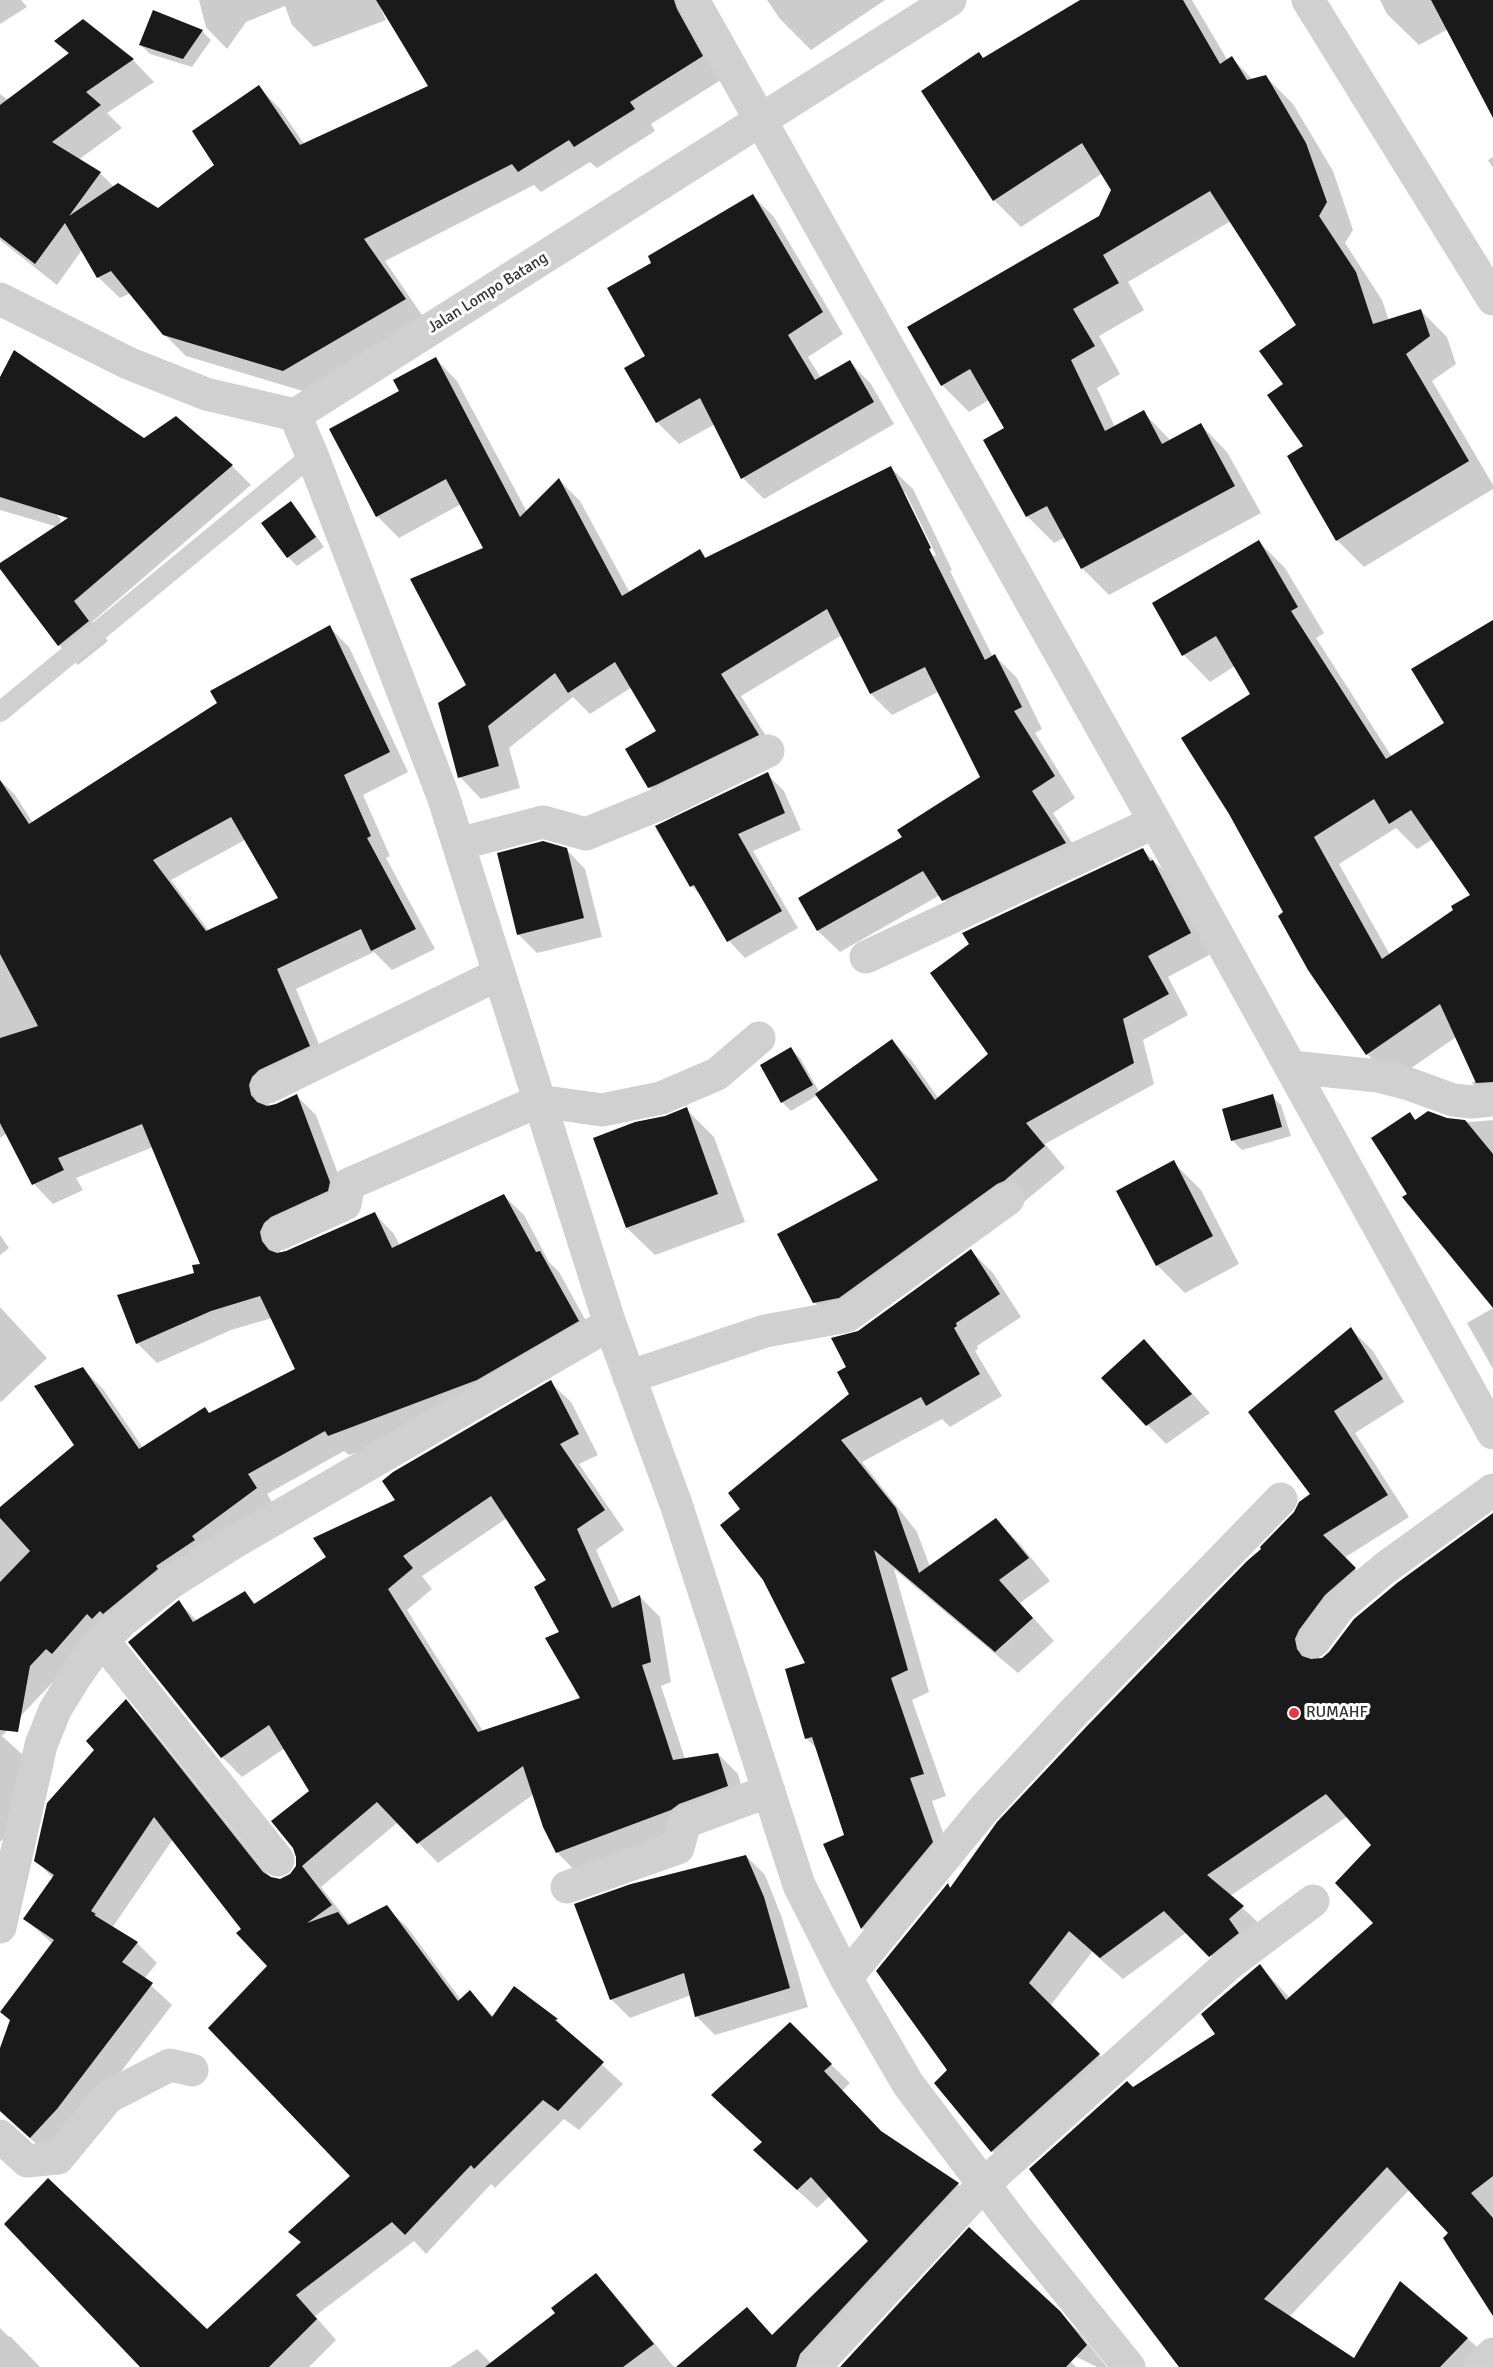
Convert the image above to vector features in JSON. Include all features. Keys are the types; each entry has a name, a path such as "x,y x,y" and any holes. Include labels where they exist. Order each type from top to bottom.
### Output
{"street":[{"path":"693,0 1155,822 1493,1433"},
{"name":"Jalan Lompo Batang","path":"295,415 950,0"},
{"path":"1308,0 1493,299"},
{"path":"0,299 128,363 206,394 295,415 408,702 458,843 610,1324 677,1507 799,1885 846,1978 908,2084 1129,2367"},
{"path":"458,843 543,822 586,834 664,802 768,752"},
{"path":"866,957 1155,822"},
{"path":"268,1087 499,974"},
{"path":"279,1234 345,1204 349,1184 539,1101 602,1110 661,1098 717,1074 759,1038"},
{"path":"1291,1067 1378,1076 1454,1100 1473,1102 1493,1100"},
{"path":"629,1377 765,1331 847,1316 1008,1199"},
{"path":"0,1927 41,1745 55,1710 74,1678 122,1621 170,1583 233,1544 610,1324"},
{"path":"1314,1641 1340,1606 1385,1568 1493,1490"},
{"path":"846,1978 983,1810 1073,1713 1281,1499"},
{"path":"103,1641 278,1860"},
{"path":"567,1887 678,1848 685,1822 769,1791"},
{"path":"814,2367 984,2184 1230,1963 1313,1901"},
{"path":"0,2136 27,2161 58,2158 108,2097 170,2065 192,2070"},
{"path":"1480,2367 1493,2354"}],"lane":[{"path":"0,712 312,455"}],"building":[{"path":"376,0 674,0 703,56 630,102 635,109 574,147 569,140 518,172 512,164 364,239 406,299 283,371 163,335 111,271 97,278 65,223 35,264 0,237 0,105 69,53 54,41 83,19 134,59 86,92 101,105 52,142 101,172 69,216 118,183 158,208 214,165 192,131 259,85 300,145 428,86"},
{"path":"1080,0 1183,0 1220,64 1232,56 1247,80 1266,75 1306,143 1327,202 1319,216 1356,272 1373,324 1421,309 1430,336 1406,354 1469,461 1336,541 1287,456 1303,446 1267,395 1283,384 1259,351 1296,325 1210,191 1103,255 1119,283 1073,309 1095,346 1071,360 1105,431 1144,410 1162,444 1201,423 1235,486 1081,569 1047,506 1026,517 983,440 1004,428 970,369 941,386 907,327 1099,216 1111,190 1082,143 993,201 921,91 979,52 983,58"},
{"path":"1431,0 1493,0 1493,118"},
{"path":"153,10 203,30 183,59 139,45"},
{"path":"753,194 823,312 788,335 815,380 850,360 874,402 741,479 700,398 656,423 624,368 645,356 607,288 651,263 648,256"},
{"path":"14,350 144,438 176,416 233,465 74,601 89,621 58,646 0,569 0,563 68,518 0,497 0,377"},
{"path":"436,357 520,517 559,478 622,596 700,549 705,558 891,466 931,548 929,549 985,660 995,654 1022,707 1014,711 1055,776 1032,791 1066,843 942,901 923,871 817,931 798,898 902,837 897,830 980,777 925,667 870,694 827,609 721,674 759,735 656,785 648,788 625,749 656,731 615,662 568,693 555,673 488,726 499,766 458,778 438,703 466,685 410,579 483,548 446,479 376,517 329,429 399,391 393,380"},
{"path":"291,501 316,537 287,558 261,523"},
{"path":"1259,540 1298,607 1291,611 1386,759 1444,723 1411,669 1493,620 1493,1082 1476,1083 1440,1004 1366,1055 1308,970 1278,916 1283,912 1229,814 1181,738 1250,694 1216,636 1182,656 1152,603","holes":["1374,799 1389,824 1411,810 1470,895 1451,906 1453,910 1382,959 1314,837"]},
{"path":"330,625 390,752 344,775 371,836 367,838 416,929 371,951 361,929 277,969 310,1046 259,1070 252,1077 249,1085 251,1095 257,1102 267,1106 297,1094 330,1182 328,1191 271,1217 264,1223 260,1232 262,1241 269,1250 277,1253 286,1251 375,1212 392,1248 504,1194 536,1252 540,1251 579,1321 477,1380 328,1436 325,1431 248,1474 257,1488 192,1536 195,1540 156,1566 158,1569 103,1614 100,1611 92,1619 87,1614 52,1654 46,1649 30,1666 18,1732 0,1730 0,1582 30,1551 0,1518 0,1507 74,1445 34,1386 83,1367 139,1449 205,1407 209,1413 295,1369 260,1296 211,1311 136,1344 117,1295 194,1273 192,1265 200,1264 142,1124 58,1158 64,1170 32,1185 0,1123 0,1038 38,1026 0,954 0,780 29,824 217,703 210,691","holes":["231,817 278,898 206,931 153,860"]},
{"path":"768,772 785,813 738,834 782,911 727,942 694,885 690,887 655,826"},
{"path":"543,841 567,848 584,918 517,935 497,853"},
{"path":"1143,848 1150,861 1153,860 1191,933 1148,956 1169,994 1123,1019 1134,1063 1026,1123 1045,1146 1004,1181 839,1298 813,1303 777,1234 878,1180 815,1094 892,1039 935,1100 988,1054 930,973 969,944 962,933"},
{"path":"791,1047 813,1085 781,1103 760,1065"},
{"path":"1273,1094 1282,1127 1231,1141 1222,1109"},
{"path":"687,1107 718,1194 626,1228 593,1138 635,1122 665,1116"},
{"path":"1428,1111 1447,1118 1465,1120 1493,1154 1493,1308 1402,1197 1407,1194 1371,1138 1410,1112 1415,1120"},
{"path":"1174,1160 1213,1236 1156,1266 1116,1191"},
{"path":"971,1249 1000,1294 956,1323 957,1326 954,1328 980,1374 926,1406 921,1397 841,1440 896,1508 919,1573 996,1518 1029,1558 999,1580 1033,1618 995,1652 874,1550 908,1670 891,1678 924,1774 910,1778 933,1842 861,1929 823,1844 844,1835 812,1737 805,1739 785,1669 805,1663 763,1580 720,1525 740,1509 728,1493 849,1394 837,1372 846,1367 831,1338 858,1331"},
{"path":"1351,1327 1383,1379 1334,1411 1388,1495 1323,1535 1356,1568 1325,1595 1299,1630 1295,1639 1297,1649 1302,1656 1311,1659 1322,1658 1354,1619 1397,1583 1493,1513 1493,2176 1471,2193 1493,2218 1493,2316 1443,2238 1448,2233 1387,2167 1264,2299 1354,2358 1400,2281 1468,2338 1440,2367 1179,2367 1029,2169 1127,2081 1133,2087 1215,2034 1201,2014 1260,1964 1286,2000 1373,1923 1335,1883 1371,1845 1326,1794 1207,1875 1244,1906 1229,1919 1239,1933 1209,1957 1164,1911 1100,1958 1069,1931 1029,1983 1100,2054 991,2152 934,2083 947,2070 876,1971 948,1883 950,1888 997,1822 1087,1726 1261,1549 1260,1547 1294,1512 1299,1502 1310,1494 1248,1412"},
{"path":"1144,1339 1192,1394 1146,1426 1101,1378"},
{"path":"551,1380 579,1434 560,1444 605,1510 577,1529 612,1608 640,1595 651,1662 642,1665 673,1760 718,1753 728,1786 556,1853 543,1827 523,1766 417,1844 377,1802 302,1866 332,1905 307,1923 338,1912 348,1925 387,1905 458,2001 470,1990 492,2017 514,1986 558,2019 555,2020 604,2062 558,2111 543,2100 474,2169 471,2165 405,2235 392,2222 296,2295 317,2319 269,2367 140,2367 4,2224 48,2178 207,2329 301,2242 288,2232 350,2176 208,2028 267,1966 236,1933 241,1929 154,1817 91,1911 138,1942 122,1962 153,1983 57,2109 30,2138 0,2111 0,2048 10,2020 0,2012 54,1940 23,1919 54,1875 34,1861 47,1803 94,1750 86,1741 126,1699 263,1872 280,1879 290,1874 296,1866 293,1848 271,1821 309,1791 269,1725 221,1758 128,1642 179,1600 193,1622 245,1591 254,1604 326,1557 313,1538 395,1500 382,1481 393,1472","holes":["491,1496 546,1580 534,1587 559,1632 545,1638 580,1698 478,1732 388,1589 413,1568 403,1556"]},
{"path":"746,1855 764,1897 790,1988 695,2017 684,1973 610,2000 574,1904 631,1884"},
{"path":"790,2022 832,2064 824,2071 881,2131 959,2183 800,2354 796,2367 676,2367 747,2307 772,2335 868,2241 811,2177 797,2190 753,2150 762,2142 711,2095"},
{"path":"969,2227 1060,2311 1087,2345 1066,2367 840,2367"},
{"path":"596,2273 654,2344 623,2367 485,2367 555,2313 551,2308"}],"place":[{"name":"RUMAHF","path":"1294,1713"}]}
